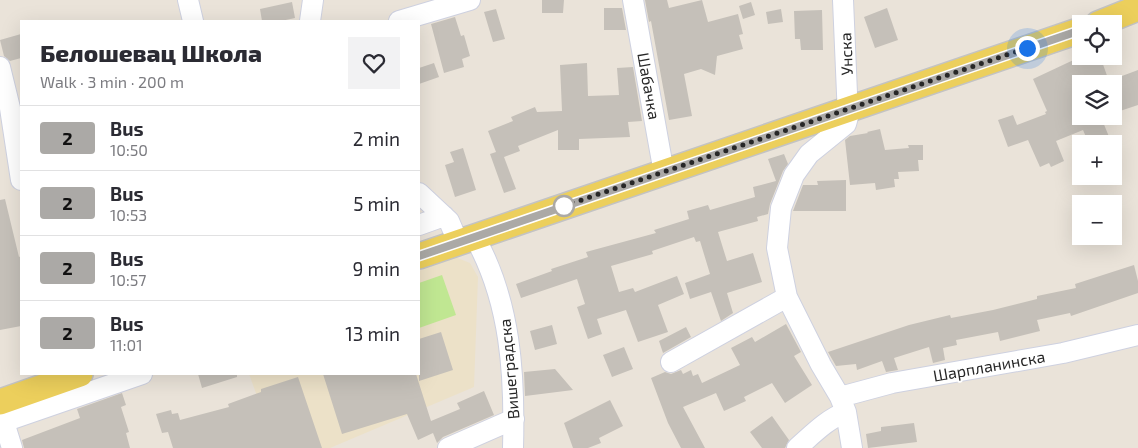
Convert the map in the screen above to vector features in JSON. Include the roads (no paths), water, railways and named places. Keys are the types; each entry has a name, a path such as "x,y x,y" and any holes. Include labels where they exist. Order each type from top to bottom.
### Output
{"main road":[{"path":"1120,15 1138,8"},
{"path":"420,256 1072,33"},
{"path":"1,414 66,376"}],"street":[{"path":"188,0 193,20"},
{"path":"310,20 313,0"},
{"path":"403,20 470,0"},
{"name":"Шабачка","path":"633,0 664,173"},
{"name":"Унска","path":"843,0 848,108"},
{"path":"0,67 10,108 20,173"},
{"path":"848,108 846,124 809,154 800,165 787,190 782,208 777,242 787,297 843,404 852,440 852,448"},
{"name":"Вишеградска","path":"420,194 466,239 483,252 505,314 511,362 514,419 513,448"},
{"path":"420,225 444,216"},
{"path":"671,362 787,297"},
{"name":"Шарпланинска","path":"796,448 837,415 843,404 892,383 1063,353 1138,335"},
{"path":"12,448 1,414 138,375"},
{"path":"448,448 514,419"}]}
